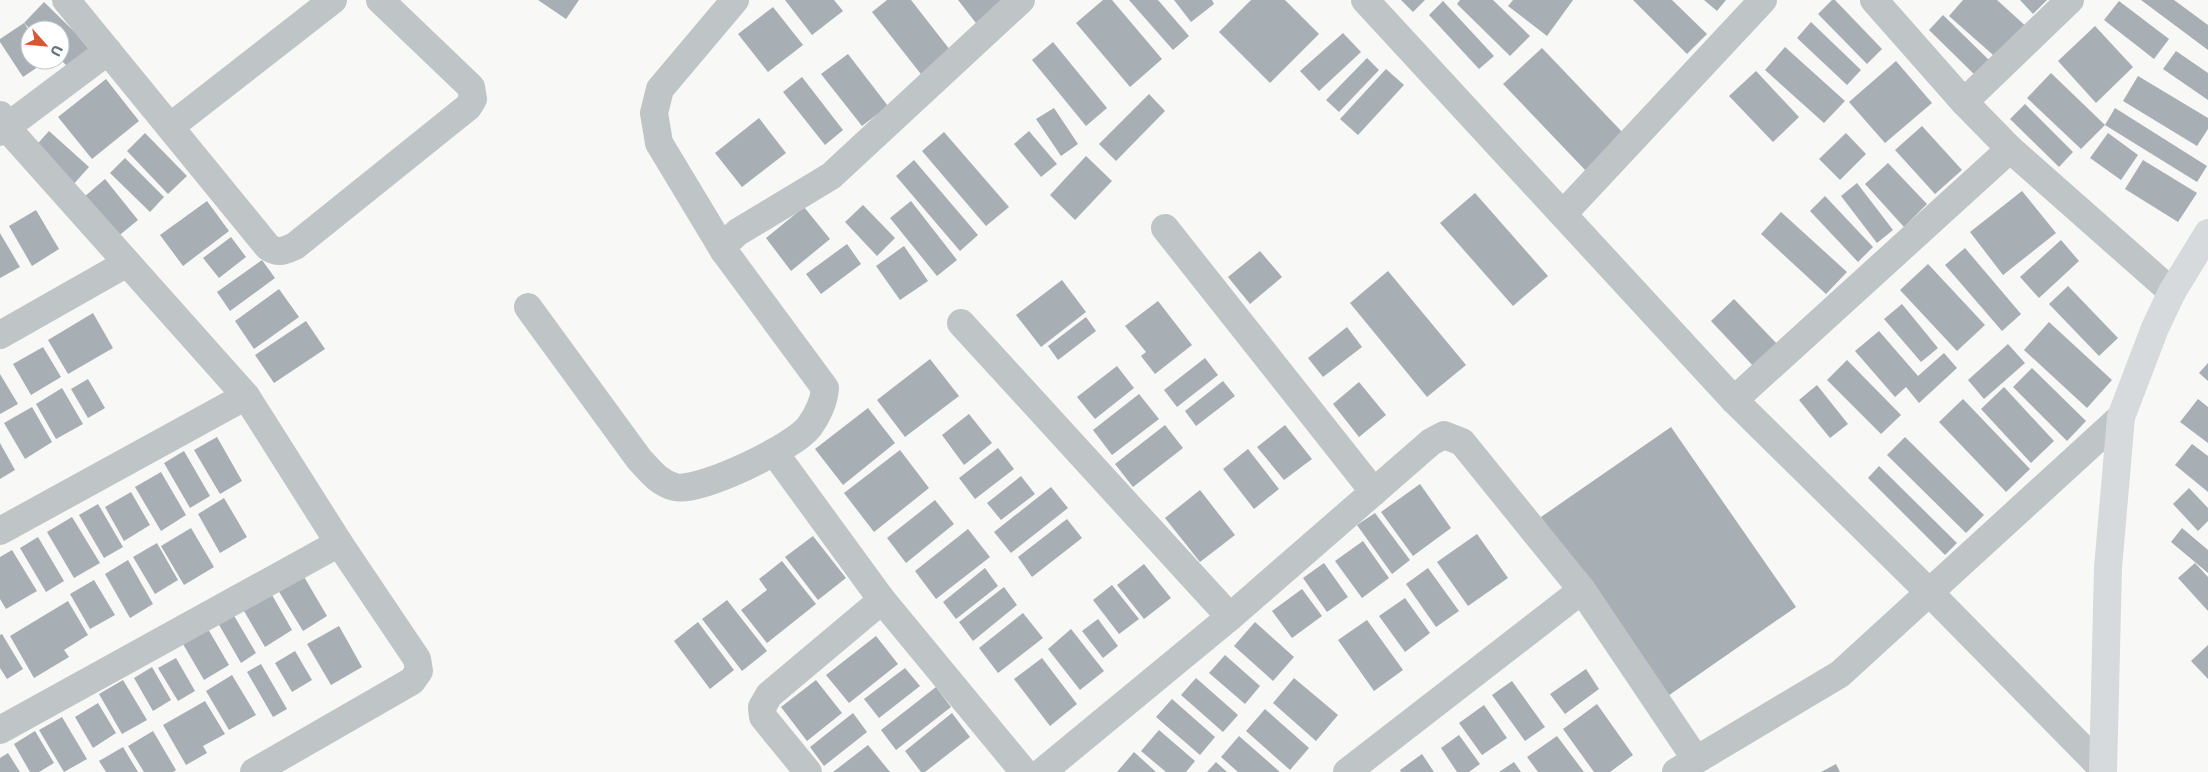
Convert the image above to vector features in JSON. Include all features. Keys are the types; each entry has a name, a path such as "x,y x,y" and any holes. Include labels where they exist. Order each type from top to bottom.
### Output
{"main road":[{"path":"2103,771 2108,568 2121,417 2155,328 2172,292 2208,232"}],"street":[{"path":"66,0 268,247 276,252 283,252 295,246 468,107 473,99 471,86 380,0"},
{"path":"170,127 333,0"},
{"path":"528,307 639,460 659,481 676,487 690,488 726,475 774,452 809,428 824,398 825,388 724,251 659,143 654,112 660,89 734,0"},
{"path":"724,251 727,242 738,232 831,176 1021,0"},
{"path":"1365,0 1734,400 1931,594 2103,771"},
{"path":"1562,214 1763,0"},
{"path":"1874,0 1964,102 2010,149 2172,292"},
{"path":"1964,102 2070,0"},
{"path":"108,51 2,125 246,396 339,543 417,659 418,671 412,681 254,772"},
{"path":"1734,400 2010,149"},
{"path":"1166,228 1374,492"},
{"path":"0,335 127,263"},
{"path":"960,323 1230,617"},
{"path":"0,531 246,396"},
{"path":"1042,772 1230,617 1432,442 1444,435 1462,442 1582,590 1686,765 1840,674 1931,594 2121,417"},
{"path":"774,452 882,600 1024,772"},
{"path":"0,730 339,543"},
{"path":"1347,772 1582,590"},
{"path":"808,772 763,717 762,707 769,695 882,600"}],"building":[{"path":"538,0 579,0 566,19"},
{"path":"785,0 834,0 843,11 812,35"},
{"path":"887,0 911,0 954,55 924,78 872,12"},
{"path":"958,0 1000,0 1002,2 976,23"},
{"path":"1103,0 1112,0 1162,59 1130,87 1076,23"},
{"path":"1129,0 1158,0 1189,36 1173,50"},
{"path":"1174,0 1212,0 1214,4 1191,22"},
{"path":"1251,0 1285,0 1319,34 1270,83 1219,32"},
{"path":"1401,0 1425,0 1413,12"},
{"path":"1460,0 1493,0 1530,36 1510,56 1457,4"},
{"path":"1513,0 1573,0 1547,36 1508,6"},
{"path":"1633,0 1672,0 1707,34 1687,54"},
{"path":"1704,0 1726,0 1717,11"},
{"path":"1832,0 1835,0 1882,49 1867,64 1818,14"},
{"path":"1963,0 1997,0 2029,29 2001,62 1949,16"},
{"path":"2020,0 2047,0 2033,14"},
{"path":"2141,0 2174,0 2208,25 2208,50"},
{"path":"1443,1 1494,56 1479,69 1429,15"},
{"path":"2119,1 2169,39 2154,59 2104,20"},
{"path":"44,2 62,20 27,20"},
{"path":"773,7 803,45 768,72 738,34"},
{"path":"1943,15 1992,63 1978,78 1929,30"},
{"path":"1811,22 1861,70 1847,85 1797,38"},
{"path":"20,26 20,70 33,70 23,77 0,42 0,39"},
{"path":"2095,26 2133,67 2096,103 2058,61"},
{"path":"70,27 91,48 70,69"},
{"path":"1343,33 1361,52 1319,91 1300,71"},
{"path":"1053,42 1107,108 1086,126 1032,60"},
{"path":"1785,47 1845,101 1824,123 1765,70"},
{"path":"1542,48 1625,135 1587,172 1503,84"},
{"path":"2176,51 2208,73 2208,100 2163,69"},
{"path":"848,54 888,106 862,126 821,74"},
{"path":"1367,58 1379,70 1339,112 1326,100"},
{"path":"1896,61 1932,103 1885,143 1849,102"},
{"path":"1386,69 1404,85 1358,135 1340,119"},
{"path":"1756,71 1799,117 1773,142 1729,96"},
{"path":"2051,73 2105,125 2081,149 2027,98"},
{"path":"2138,76 2208,118 2208,129 2197,146 2123,101"},
{"path":"802,77 843,130 825,145 783,92"},
{"path":"106,79 139,121 92,159 58,117"},
{"path":"1149,94 1165,111 1116,161 1099,144"},
{"path":"2025,104 2073,152 2059,167 2010,119"},
{"path":"1054,108 1078,144 1061,156 1036,119"},
{"path":"2115,108 2207,166 2197,182 2105,125"},
{"path":"759,118 786,153 742,187 715,153"},
{"path":"1922,126 1962,170 1935,194 1895,150"},
{"path":"49,131 89,167 72,186 32,150"},
{"path":"1029,131 1057,164 1041,177 1014,144"},
{"path":"944,132 1009,207 986,226 922,151"},
{"path":"145,133 187,176 168,194 127,151"},
{"path":"1846,133 1866,154 1840,180 1819,159"},
{"path":"2108,133 2138,155 2121,180 2090,158"},
{"path":"1086,156 1112,181 1075,220 1050,195"},
{"path":"125,158 164,197 150,212 110,173"},
{"path":"914,160 978,235 960,251 896,176"},
{"path":"2143,160 2197,193 2178,222 2125,189"},
{"path":"1888,163 1927,204 1904,227 1865,184"},
{"path":"105,179 138,220 116,238 84,197"},
{"path":"1857,183 1893,230 1877,243 1841,196"},
{"path":"2022,191 2056,233 2003,275 1970,232"},
{"path":"1475,193 1548,276 1513,306 1440,223"},
{"path":"1825,196 1873,247 1858,262 1810,211"},
{"path":"207,201 229,231 183,266 160,235"},
{"path":"911,201 957,260 937,276 890,218"},
{"path":"863,205 895,238 877,256 845,222"},
{"path":"804,207 830,239 791,271 766,238"},
{"path":"36,210 59,249 32,266 9,226"},
{"path":"1781,212 1847,272 1826,294 1761,234"},
{"path":"0,233 20,267 0,278"},
{"path":"231,237 246,257 219,278 203,258"},
{"path":"2061,240 2079,261 2039,298 2020,277"},
{"path":"847,244 861,264 821,294 806,274"},
{"path":"904,246 928,281 900,300 876,266"},
{"path":"1965,248 2021,314 2002,331 1945,265"},
{"path":"1260,251 1282,277 1250,304 1228,277"},
{"path":"262,260 275,278 230,311 217,292"},
{"path":"1928,264 1985,325 1957,351 1900,290"},
{"path":"1388,271 1466,365 1427,397 1350,303"},
{"path":"1062,280 1086,312 1041,347 1016,315"},
{"path":"2068,286 2118,338 2099,356 2049,304"},
{"path":"279,289 299,317 254,349 235,321"},
{"path":"1734,299 1779,346 1756,369 1711,321"},
{"path":"1158,301 1192,345 1155,374 1141,356 1146,352 1125,326"},
{"path":"1902,304 1938,348 1921,362 1884,319"},
{"path":"93,313 113,348 68,374 48,340"},
{"path":"1086,317 1096,331 1058,360 1048,346"},
{"path":"306,321 325,349 274,383 255,355"},
{"path":"2049,322 2112,380 2087,408 2024,350"},
{"path":"1347,327 1362,347 1323,377 1308,358"},
{"path":"1879,331 1918,376 1944,353 1957,368 1919,403 1906,387 1895,397 1855,351"},
{"path":"2008,344 2025,363 1984,399 1968,380"},
{"path":"43,347 61,377 31,395 13,364"},
{"path":"1205,358 1218,375 1177,407 1164,390"},
{"path":"930,359 959,396 905,437 877,400"},
{"path":"1847,360 1901,415 1881,434 1827,380"},
{"path":"2208,363 2208,381 2199,373"},
{"path":"1117,366 1134,388 1095,419 1077,397"},
{"path":"2032,368 2086,421 2067,441 2013,387"},
{"path":"0,374 18,404 0,414"},
{"path":"88,379 105,408 88,418 71,389"},
{"path":"1223,381 1235,396 1196,426 1185,411"},
{"path":"1359,382 1386,415 1359,437 1333,404"},
{"path":"1817,385 1848,424 1830,438 1799,400"},
{"path":"2004,387 2054,441 2031,463 1981,409"},
{"path":"62,388 83,424 56,439 36,404"},
{"path":"1139,394 1159,419 1112,455 1093,430"},
{"path":"1963,399 2030,469 2006,492 1939,422"},
{"path":"2198,399 2208,407 2208,443 2180,422"},
{"path":"32,407 52,442 25,459 4,423"},
{"path":"868,408 895,443 843,485 815,449"},
{"path":"969,414 992,443 964,465 942,435"},
{"path":"1165,425 1183,448 1133,487 1115,464"},
{"path":"1285,425 1312,459 1284,480 1257,447"},
{"path":"1671,427 1796,607 1665,698 1541,517"},
{"path":"217,437 242,481 220,494 194,450"},
{"path":"1905,437 1984,515 1966,533 1887,455"},
{"path":"0,443 15,470 0,479"},
{"path":"2192,444 2208,456 2208,492 2175,465"},
{"path":"998,448 1014,469 975,499 959,478"},
{"path":"1248,449 1279,489 1254,509 1223,469"},
{"path":"900,450 929,488 874,532 844,493"},
{"path":"184,451 210,496 190,508 164,463"},
{"path":"1879,466 1957,543 1945,555 1868,478"},
{"path":"161,472 186,515 161,531 135,487"},
{"path":"1021,476 1035,494 1001,520 987,503"},
{"path":"1420,484 1451,528 1413,556 1381,512"},
{"path":"1051,487 1068,508 1011,553 994,532"},
{"path":"2189,488 2208,508 2208,521 2198,531 2173,504"},
{"path":"1200,490 1235,535 1200,562 1165,518"},
{"path":"131,492 150,525 124,541 105,507"},
{"path":"224,498 247,537 220,553 198,514"},
{"path":"935,500 954,524 906,563 887,538"},
{"path":"98,504 123,547 104,558 79,515"},
{"path":"1375,513 1410,560 1392,574 1357,525"},
{"path":"72,517 100,563 74,578 47,532"},
{"path":"1067,519 1082,538 1032,577 1018,557"},
{"path":"191,528 214,567 184,585 161,546"},
{"path":"2182,528 2208,550 2208,573 2171,542"},
{"path":"968,529 990,557 936,599 915,571"},
{"path":"1477,534 1508,578 1468,606 1437,562"},
{"path":"813,536 846,578 818,600 785,557"},
{"path":"38,537 64,581 46,592 20,548"},
{"path":"1363,541 1389,578 1362,598 1335,561"},
{"path":"157,543 178,580 155,594 133,557"},
{"path":"12,550 37,591 6,609 0,599 0,557"},
{"path":"128,560 153,604 130,618 105,574"},
{"path":"782,561 816,604 767,643 741,610 767,590 759,579"},
{"path":"1324,563 1348,597 1327,612 1303,578"},
{"path":"2195,563 2208,577 2208,611 2178,578"},
{"path":"1144,564 1171,598 1144,619 1117,585"},
{"path":"985,568 998,586 956,619 943,602"},
{"path":"1428,568 1459,611 1436,627 1406,584"},
{"path":"303,575 327,616 303,631 278,590"},
{"path":"94,580 115,615 90,629 70,594"},
{"path":"1112,585 1139,619 1119,634 1093,600"},
{"path":"1004,587 1017,605 973,641 959,622"},
{"path":"1302,589 1322,616 1292,638 1272,611"},
{"path":"272,595 292,630 265,647 244,611"},
{"path":"1405,598 1430,633 1405,652 1379,616"},
{"path":"727,600 767,651 742,671 702,619"},
{"path":"68,601 88,635 64,650 69,657 34,678 10,636"},
{"path":"1023,613 1043,638 998,673 979,648"},
{"path":"233,614 256,653 241,663 218,623"},
{"path":"1098,619 1118,646 1103,658 1082,631"},
{"path":"1367,620 1403,670 1374,691 1338,640"},
{"path":"698,622 734,670 710,689 674,641"},
{"path":"1255,622 1294,657 1273,681 1234,646"},
{"path":"339,626 362,667 331,685 307,644"},
{"path":"208,629 229,665 204,680 183,644"},
{"path":"1071,629 1104,671 1080,690 1048,649"},
{"path":"2,634 23,669 7,679 0,668 0,635"},
{"path":"876,636 898,664 849,703 826,675"},
{"path":"2208,645 2208,679 2191,661"},
{"path":"295,651 312,680 292,692 275,663"},
{"path":"1225,655 1260,686 1245,704 1209,673"},
{"path":"176,658 195,691 178,701 158,668"},
{"path":"1042,658 1077,704 1050,726 1014,679"},
{"path":"261,664 287,709 273,717 247,672"},
{"path":"152,667 171,700 153,711 134,678"},
{"path":"905,668 920,686 879,718 864,699"},
{"path":"1586,669 1599,689 1565,714 1550,694"},
{"path":"232,675 256,715 229,730 206,691"},
{"path":"1196,678 1238,715 1223,732 1181,695"},
{"path":"1294,678 1338,715 1316,741 1273,703"},
{"path":"123,680 147,720 122,734 99,694"},
{"path":"816,680 842,713 807,741 781,707"},
{"path":"1512,681 1545,727 1525,741 1492,695"},
{"path":"936,687 951,707 896,750 881,730"},
{"path":"1172,699 1215,737 1200,755 1156,717"},
{"path":"205,701 225,734 203,746 207,753 186,765 163,725"},
{"path":"98,703 116,733 93,748 75,717"},
{"path":"1597,704 1633,755 1610,772 1594,772 1563,729"},
{"path":"1484,705 1507,738 1482,755 1459,723"},
{"path":"1265,709 1309,748 1290,770 1246,731"},
{"path":"853,713 867,732 824,766 810,747"},
{"path":"952,713 970,737 925,772 921,772 905,751"},
{"path":"62,717 87,759 64,772 39,730"},
{"path":"1159,730 1195,761 1186,772 1166,772 1141,751"},
{"path":"35,731 54,763 39,772 30,772 14,744"},
{"path":"153,731 176,770 173,772 144,772 128,746"},
{"path":"1459,735 1480,764 1469,772 1457,772 1441,748"},
{"path":"1239,736 1280,772 1238,772 1221,757"},
{"path":"1557,736 1584,772 1538,772 1527,757"},
{"path":"868,745 890,772 833,772"},
{"path":"123,747 138,772 106,772 99,761"},
{"path":"1134,752 1156,772 1117,772"},
{"path":"8,753 20,772 0,772 0,758"},
{"path":"1422,754 1434,772 1401,772 1400,770"},
{"path":"1216,762 1227,772 1207,772"},
{"path":"1514,762 1521,772 1499,772"},
{"path":"1836,764 1840,772 1821,772"}]}
